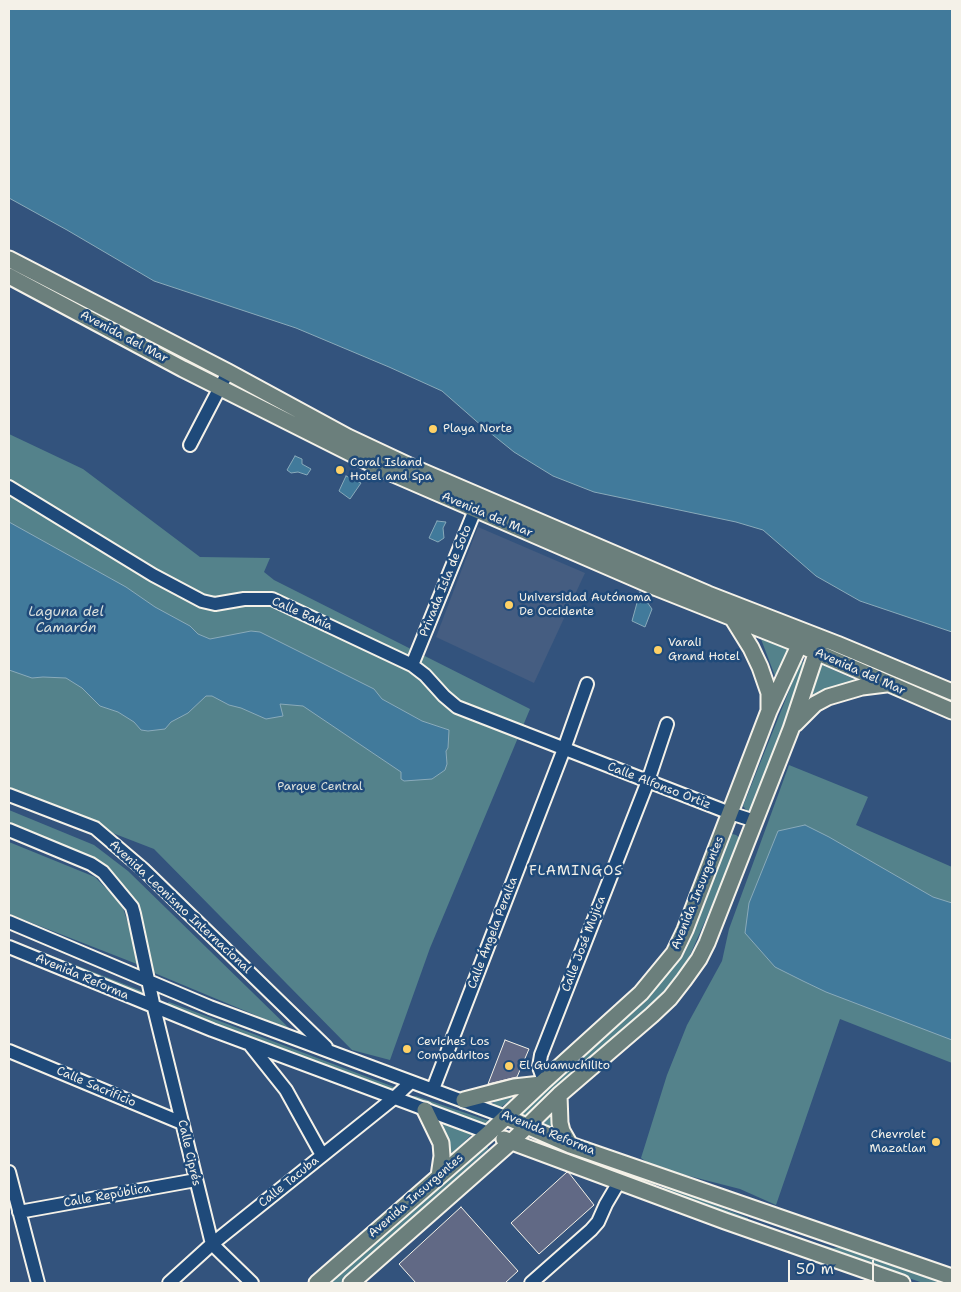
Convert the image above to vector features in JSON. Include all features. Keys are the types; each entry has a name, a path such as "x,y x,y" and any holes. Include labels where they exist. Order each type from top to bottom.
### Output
{"main road":[{"name":"Avenida del Mar","path":"9,259 477,504 665,592 733,619 803,639 952,692"},
{"name":"Avenida del Mar","path":"9,276 220,387 380,468 708,594 803,639"},
{"path":"733,619 760,667 769,693 769,711"},
{"name":"Avenida Insurgentes","path":"317,1283 489,1134 641,993 674,953 685,930 769,711 803,639"},
{"name":"Avenida del Mar","path":"819,645 886,684 952,711"},
{"name":"Avenida Insurgentes","path":"351,1283 511,1142 559,1095 652,1015 670,998 684,980 707,943 791,728 819,645"},
{"path":"791,728 815,704 862,688 886,684"},
{"path":"464,1100 514,1087 543,1082"},
{"path":"559,1095 560,1123 570,1145"},
{"path":"425,1110 441,1142 442,1156 439,1176"},
{"name":"Avenida Reforma","path":"506,1117 570,1145 952,1277"},
{"name":"Avenida Reforma","path":"489,1134 725,1221 902,1283"},
{"path":"653,1194 663,1176"},
{"path":"763,1234 770,1214"}],"street":[{"path":"190,445 228,372"},
{"name":"Calle Bahía","path":"9,487 153,575 202,601 215,604 244,599 272,599 412,665 425,675 457,707 564,749"},
{"name":"Privada Isla de Soto","path":"412,665 477,504"},
{"name":"Calle Ángela Peralta","path":"433,1089 564,749 587,684"},
{"name":"Calle José Mujica","path":"543,1082 539,1067 541,1055 648,781 667,724"},
{"name":"Calle Alfonso Ortiz","path":"564,749 755,821"},
{"name":"Avenida Leonismo Internacional","path":"9,795 95,828 143,869 329,1051"},
{"path":"9,830 74,856 103,872 127,901 134,914 148,979"},
{"name":"Avenida Reforma","path":"9,922 148,979 210,1007 506,1117"},
{"name":"Avenida Reforma","path":"9,947 154,1008 489,1134"},
{"name":"Avenida Reforma","path":"148,979 154,1008"},
{"name":"Calle Ciprés","path":"154,1008 212,1244"},
{"path":"249,1044 286,1090 322,1155"},
{"name":"Calle Sacrificio","path":"9,1051 182,1123"},
{"name":"Calle Tacuba","path":"169,1283 212,1244 412,1082"},
{"path":"9,1177 38,1283"},
{"name":"Calle República","path":"19,1212 196,1180"},
{"path":"530,1283 591,1230 620,1182"},
{"path":"212,1244 252,1283"}],"shaded area":[{"name":"Universidad Autónoma De Occidente","path":"478,527 585,573 534,683 436,637"}],"green space":[{"path":"9,265 217,374 217,377 214,379 102,320 101,317 9,268"},
{"name":"Parque Central","path":"9,434 83,469 200,557 270,558 264,572 274,580 530,709 430,948 390,1060 352,1050 154,849 9,793"},
{"path":"765,638 795,652 778,684 761,639"},
{"path":"834,650 952,699 952,702 832,651"},
{"path":"801,661 808,666 754,810 747,811 743,806"},
{"path":"820,664 856,680 859,683 811,698"},
{"path":"789,765 868,797 856,825 952,867 952,1063 840,1019 776,1205 740,1189 654,1167 641,1158 667,1075 687,1025 722,961 729,929"},
{"path":"9,810 94,845 128,871 291,1030 152,972 136,904 95,860 9,826"},
{"path":"729,833 741,839 687,962 650,1008 522,1125 513,1121 640,1006 676,959"},
{"path":"9,842 95,877 122,905 142,966 9,914"},
{"path":"9,939 142,991 141,999 9,950"},
{"path":"169,1002 394,1087 394,1090 390,1095 165,1005"},
{"path":"411,1096 416,1096 489,1121 489,1125 484,1126 412,1101"},
{"path":"511,1096 511,1100 501,1107 493,1105 495,1098"},
{"path":"552,1110 556,1129 539,1123"},
{"path":"443,1123 473,1133 453,1153 446,1152"},
{"path":"487,1141 488,1149 442,1191 441,1198 346,1283 329,1283"},
{"path":"607,1164 656,1185 654,1187 597,1167"},
{"path":"666,1186 748,1218 748,1223 744,1224 708,1207 661,1189"},
{"path":"780,1232 833,1248 843,1247 946,1283 923,1283 781,1234"}],"water":[{"path":"9,9 952,9 952,632 860,601 816,576 763,530 736,522 594,492 553,476 514,452 442,391 296,328 154,281 9,198"},
{"path":"295,456 302,459 302,464 311,469 307,475 298,472 291,473 287,470"},
{"path":"346,476 361,483 350,499 339,491"},
{"path":"437,521 446,522 443,528 444,538 438,542 429,538"},
{"name":"Laguna del Camarón","path":"9,522 126,587 155,607 190,626 198,634 210,639 251,631 260,632 374,689 382,699 422,721 449,730 445,770 432,779 404,781 401,779 401,772 303,706 280,704 283,716 266,719 229,705 212,696 206,696 188,713 171,722 165,729 148,731 141,730 134,722 118,712 100,706 82,688 66,678 32,678 9,670"},
{"path":"640,592 652,609 645,627 632,621"},
{"path":"805,825 933,897 952,903 952,1040 826,992 775,967 745,933 749,903 778,831"}],"building":[{"name":"El Guamuchilito","path":"505,1040 529,1049 517,1077 488,1084"},
{"path":"567,1172 594,1205 539,1254 511,1223"},
{"path":"461,1207 518,1271 505,1283 416,1283 399,1264"}],"place":[{"name":"Playa Norte","path":"433,429"},
{"name":"Coral Island Hotel and Spa","path":"340,470"},
{"name":"Universidad Autónoma De Occidente","path":"509,605"},
{"name":"Varali Grand Hotel","path":"658,650"},
{"name":"Ceviches Los Compadritos","path":"407,1049"},
{"name":"El Guamuchilito","path":"509,1066"},
{"name":"Chevrolet Mazatlan","path":"936,1142"}],"district":[{"name":"FLAMINGOS","path":"576,871"}]}
